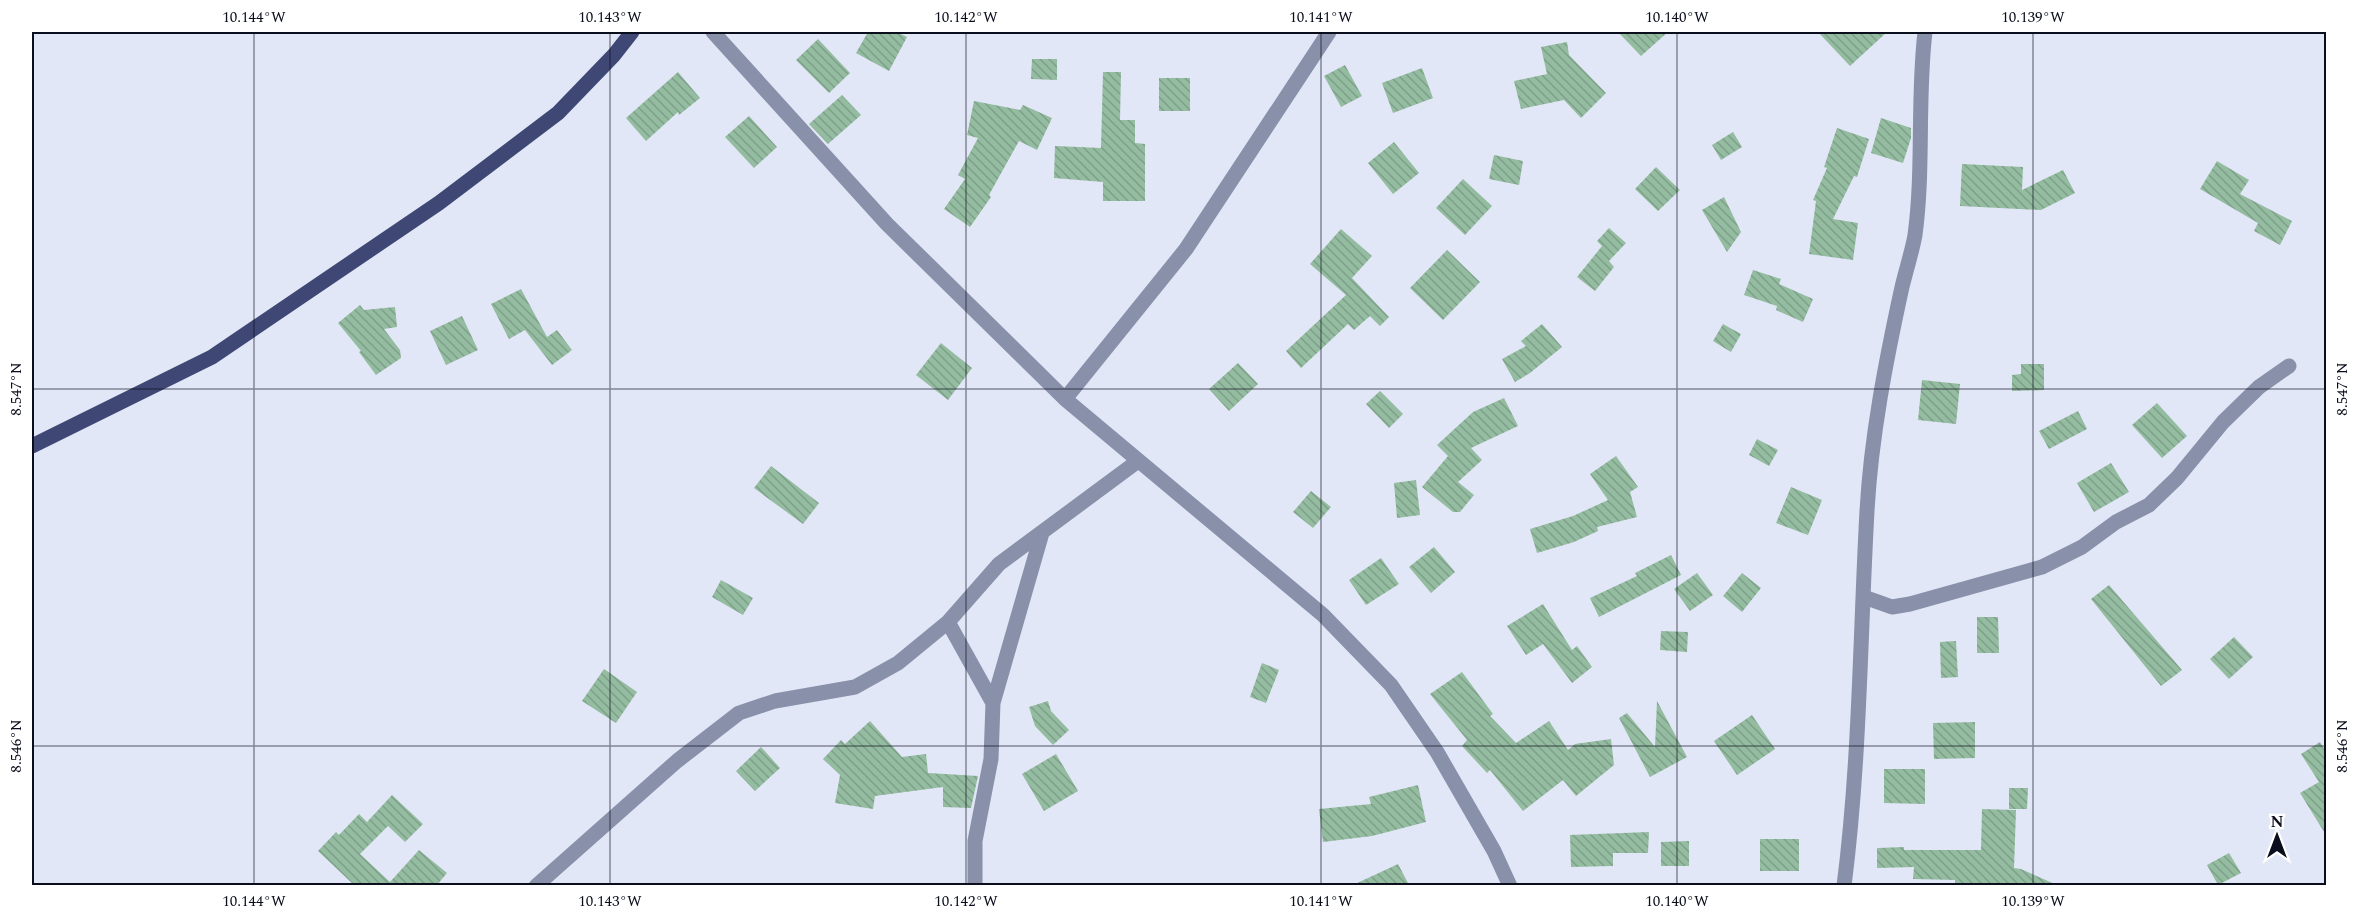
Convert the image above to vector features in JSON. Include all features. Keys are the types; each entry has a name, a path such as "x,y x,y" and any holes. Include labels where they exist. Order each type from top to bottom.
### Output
{"main road":[{"path":"32,446 212,357 439,203 558,114 614,55 632,32"}],"street":[{"path":"713,32 888,224 1065,399 1137,462 1323,615 1391,685 1437,752 1494,851 1510,885"},
{"path":"1065,399 1186,249 1329,32"},
{"path":"1844,885 1850,842 1867,511 1873,449 1919,202 1922,59 1925,32"},
{"path":"1864,597 1892,607 1910,604 2042,567 2074,551 2116,522 2149,505 2177,478 2223,422 2259,387 2289,366"},
{"path":"536,885 677,760 739,713 776,700 855,687 898,663 948,622 999,564 1137,462"},
{"path":"975,885 975,841 991,759 993,703 1042,533"},
{"path":"948,622 993,703"}],"building":[{"path":"868,32 897,32 907,37 889,71 856,53"},
{"path":"1618,32 1668,32 1641,56"},
{"path":"1818,32 1887,32 1850,66"},
{"path":"818,39 850,73 829,93 796,60"},
{"path":"1567,42 1569,55 1606,93 1581,118 1564,100 1521,109 1514,81 1547,74 1541,47"},
{"path":"1032,59 1057,59 1057,80 1031,79"},
{"path":"1345,65 1362,96 1341,107 1324,76"},
{"path":"1422,68 1433,98 1393,113 1382,83"},
{"path":"678,72 700,98 679,115 678,112 646,141 626,118"},
{"path":"1103,72 1121,72 1120,120 1135,120 1135,143 1145,144 1145,201 1103,201 1103,182 1054,178 1055,146 1101,148"},
{"path":"1159,78 1190,78 1190,111 1159,111"},
{"path":"842,95 861,115 828,144 809,124"},
{"path":"974,101 1020,110 1023,105 1052,118 1037,150 1019,141 989,195 991,197 970,227 944,209 965,179 958,175 978,138 967,135"},
{"path":"749,116 777,147 754,168 725,137"},
{"path":"1881,118 1911,128 1911,138 1903,163 1871,153"},
{"path":"1837,128 1869,139 1857,177 1854,176 1833,219 1858,223 1853,260 1809,254 1816,201 1813,200 1827,168 1824,167"},
{"path":"1733,132 1742,147 1721,160 1712,145"},
{"path":"1394,142 1419,173 1393,194 1368,163"},
{"path":"1494,155 1523,161 1519,185 1489,179"},
{"path":"2217,161 2249,180 2240,194 2292,221 2280,245 2254,231 2258,223 2200,189"},
{"path":"1962,164 2023,167 2022,190 2063,170 2075,193 2041,210 1960,206"},
{"path":"1656,167 1680,190 1658,211 1635,189"},
{"path":"1463,179 1492,206 1465,235 1436,208"},
{"path":"1724,197 1741,232 1727,252 1702,210"},
{"path":"1609,228 1626,243 1609,261 1614,267 1595,291 1577,277 1602,246 1597,241"},
{"path":"1341,229 1372,256 1352,278 1389,317 1380,326 1370,316 1354,330 1348,324 1301,368 1286,351 1346,295 1310,264"},
{"path":"1447,250 1480,282 1443,320 1410,288"},
{"path":"1753,270 1781,279 1779,284 1813,299 1803,322 1776,310 1777,306 1744,295"},
{"path":"521,289 547,337 557,330 572,350 552,365 525,330 509,339 491,304"},
{"path":"360,305 364,310 395,307 397,327 384,329 400,350 401,358 376,375 359,352 361,351 338,323"},
{"path":"462,316 478,350 446,365 430,331"},
{"path":"1542,324 1562,347 1515,382 1502,359 1526,346 1521,341"},
{"path":"1723,324 1741,334 1731,352 1713,341"},
{"path":"941,343 972,368 948,400 916,375"},
{"path":"1238,363 1258,384 1229,411 1209,389"},
{"path":"2021,364 2044,364 2044,390 2012,391 2012,375 2021,374"},
{"path":"1922,380 1960,384 1956,424 1918,420"},
{"path":"1380,391 1403,414 1389,428 1366,404"},
{"path":"1504,398 1518,426 1471,448 1482,460 1458,482 1474,495 1460,512 1453,512 1422,487 1448,456 1437,445 1473,412"},
{"path":"2157,403 2187,436 2162,458 2132,425"},
{"path":"2078,411 2087,429 2049,449 2039,431"},
{"path":"1757,439 1778,450 1769,466 1749,455"},
{"path":"1616,456 1638,487 1630,492 1637,517 1597,527 1598,531 1574,542 1537,553 1530,529 1573,516 1608,500 1590,474"},
{"path":"2111,463 2129,492 2094,512 2077,483"},
{"path":"771,466 819,503 803,524 754,488"},
{"path":"1416,480 1420,515 1397,518 1394,483"},
{"path":"1791,487 1822,500 1808,535 1776,523"},
{"path":"1311,491 1331,507 1313,528 1293,512"},
{"path":"1434,547 1455,572 1431,593 1409,567"},
{"path":"1671,555 1681,575 1599,617 1590,598 1637,576 1635,573"},
{"path":"1381,558 1399,584 1366,605 1349,580"},
{"path":"1697,573 1713,595 1690,611 1674,589"},
{"path":"1742,573 1761,588 1742,612 1723,596"},
{"path":"721,580 753,598 743,615 712,597"},
{"path":"2109,585 2182,670 2161,686 2091,599"},
{"path":"1543,604 1572,650 1577,646 1592,667 1572,683 1543,644 1526,655 1507,626"},
{"path":"1977,617 1998,617 1999,653 1977,653"},
{"path":"1661,631 1688,632 1687,652 1660,650"},
{"path":"2234,637 2253,657 2229,679 2210,659"},
{"path":"1956,641 1958,677 1941,678 1940,642"},
{"path":"1262,663 1279,670 1266,703 1250,697"},
{"path":"604,669 637,692 616,723 582,701"},
{"path":"1462,672 1493,714 1490,716 1516,743 1549,721 1568,750 1575,744 1611,739 1614,765 1576,796 1563,780 1523,811 1490,770 1487,773 1462,746 1467,740 1430,694"},
{"path":"1048,701 1051,711 1069,730 1053,745 1035,726 1029,707"},
{"path":"1657,701 1687,757 1650,777 1619,718 1627,713 1655,747"},
{"path":"1752,715 1775,749 1737,775 1714,741"},
{"path":"870,721 902,757 926,754 928,773 978,776 971,808 943,807 943,787 875,796 873,809 835,803 840,775 823,759 841,740 845,744"},
{"path":"1975,722 1975,758 1934,759 1933,723"},
{"path":"2320,742 2326,752 2326,835 2300,793 2319,782 2301,754"},
{"path":"761,747 780,768 755,791 736,771"},
{"path":"1056,754 1078,791 1044,811 1022,774"},
{"path":"1884,769 1925,769 1925,804 1884,803"},
{"path":"1418,785 1426,822 1372,836 1323,842 1319,809 1371,804 1369,797"},
{"path":"2009,788 2028,788 2027,809 2009,809"},
{"path":"392,795 423,824 405,842 388,826 360,854 390,882 419,850 447,873 437,885 354,885 318,851 336,832 339,835 359,814 367,822"},
{"path":"1982,809 2016,810 2014,868 2057,885 1955,885 1955,880 1913,879 1914,867 1877,868 1877,848 1981,850"},
{"path":"1649,832 1648,853 1613,853 1613,866 1571,867 1570,835"},
{"path":"1760,839 1799,839 1799,871 1760,871"},
{"path":"1689,841 1689,866 1661,866 1661,842"},
{"path":"2229,853 2241,873 2218,885 2207,865"},
{"path":"1398,864 1409,885 1353,885"}]}
